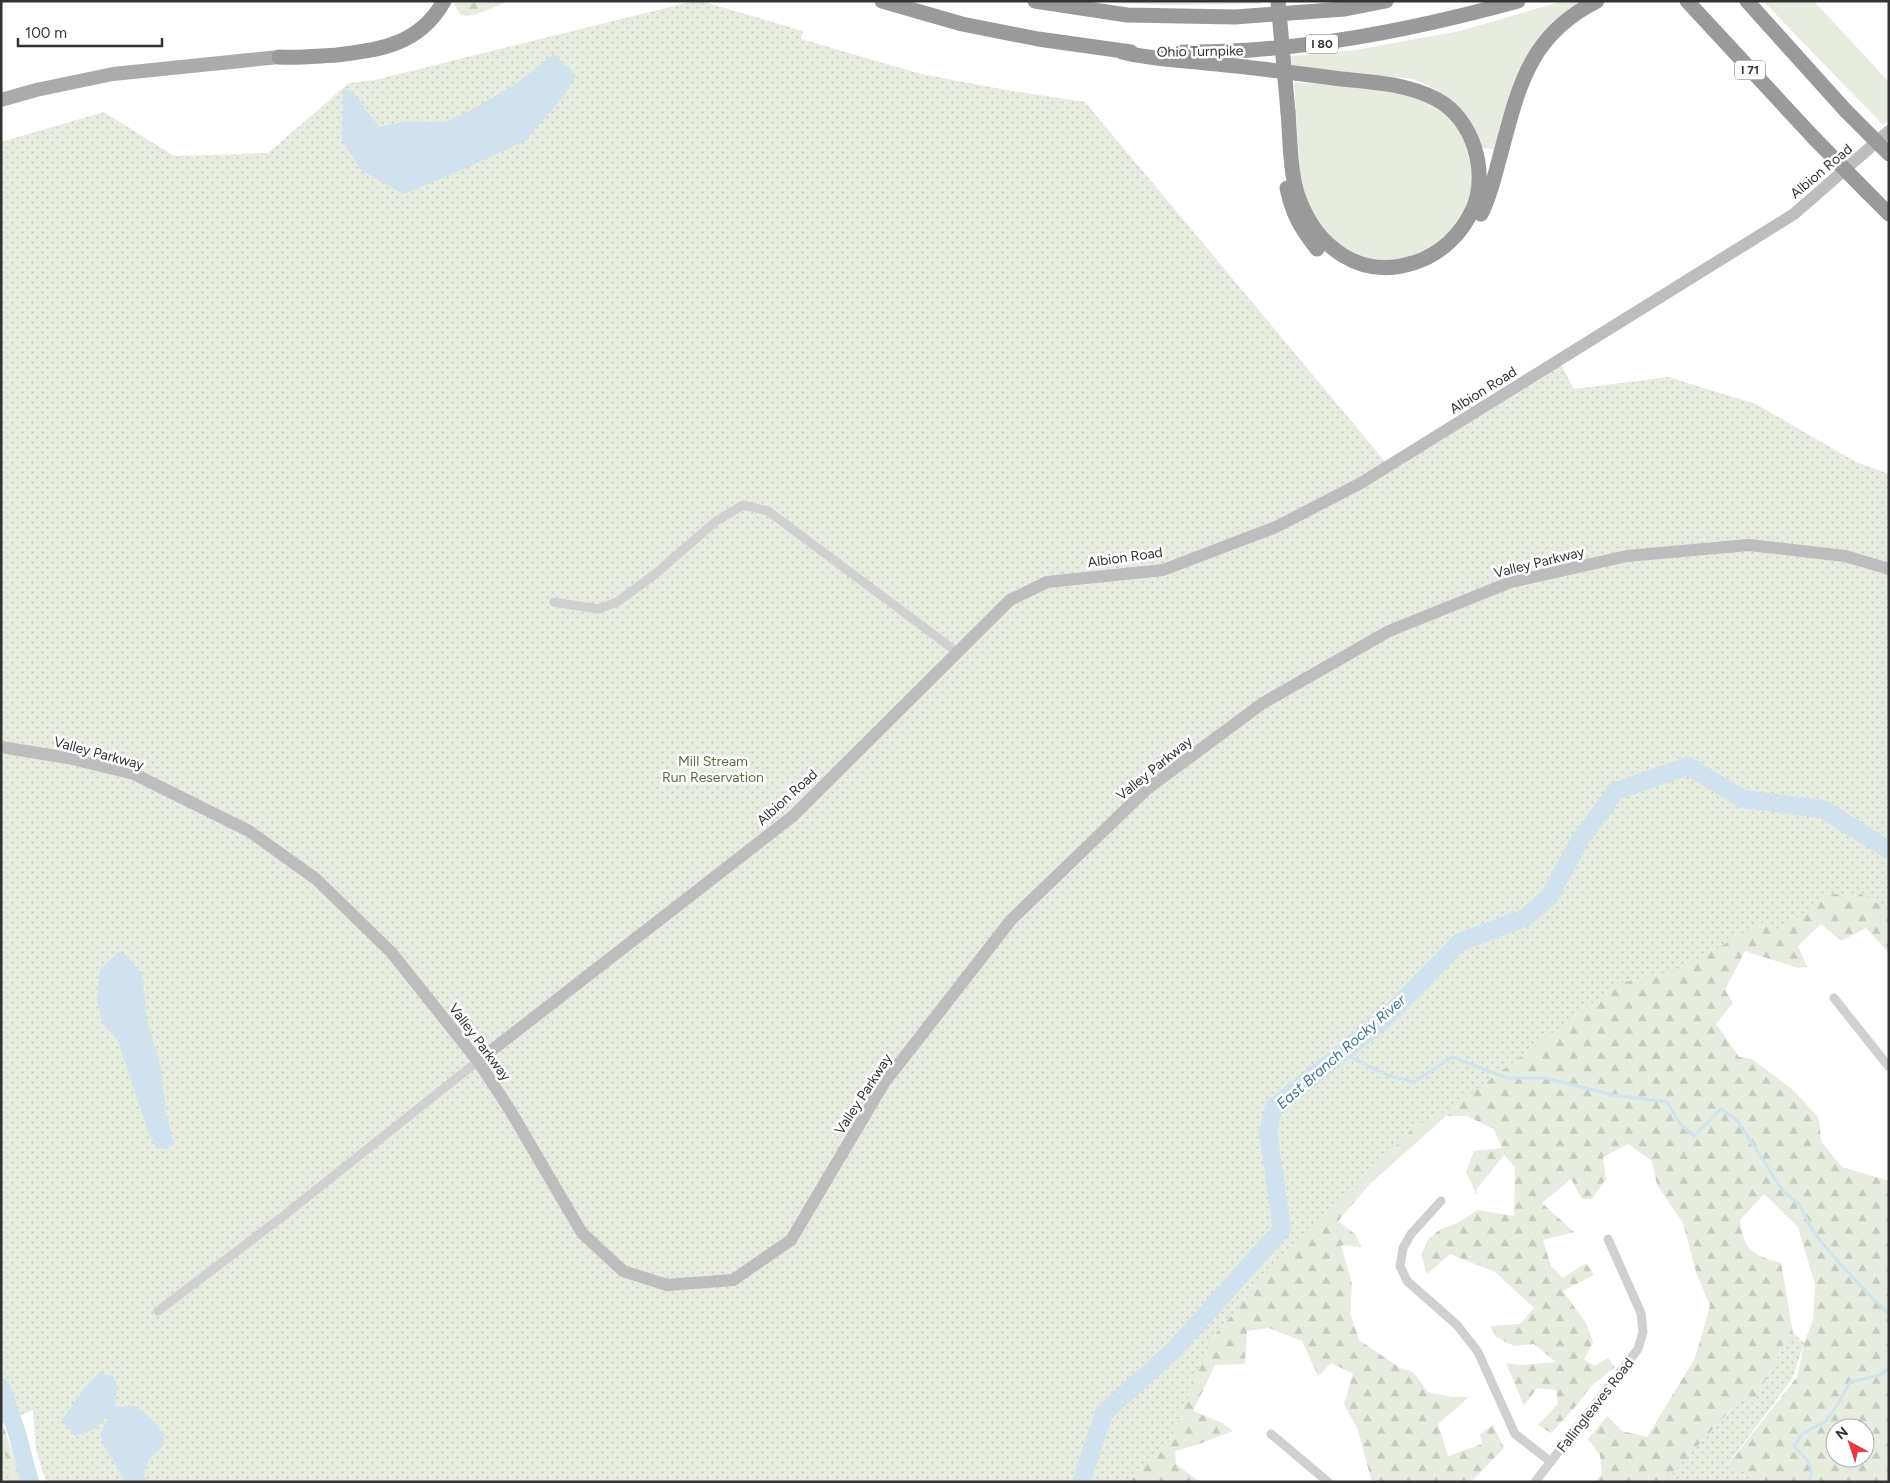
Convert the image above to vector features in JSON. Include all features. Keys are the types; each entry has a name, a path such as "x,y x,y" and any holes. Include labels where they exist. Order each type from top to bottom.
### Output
{"highway":[{"path":"279,57 299,52 366,44 396,35 420,20 436,1"},
{"path":"279,57 299,58 368,52 401,42 420,31 439,10 444,1"},
{"name":"Ohio Turnpike","path":"882,1 971,26 1122,52 1191,52 1315,45 1365,37 1459,17 1518,1"},
{"path":"1035,1 1127,15 1235,17 1345,9 1386,1"},
{"path":"1122,52 1151,58 1216,64 1386,84 1414,90 1437,99 1450,109 1468,131 1479,164 1478,198 1470,217 1456,236 1440,250 1425,259 1408,264 1380,267 1360,264 1340,255 1326,244 1316,232 1298,198 1284,112 1270,1"},
{"path":"1278,1 1284,112 1282,162 1291,208 1302,230 1318,250 1340,265 1373,276 1405,274 1426,268 1443,259 1460,246 1483,210 1491,189 1520,89 1530,63 1546,38 1563,22 1597,1"},
{"name":"I 71","path":"1687,1 1814,138 1889,214"},
{"path":"1748,1 1846,111 1889,154"}],"main road":[{"path":"1,100 36,90 113,74 279,57"}],"street":[{"name":"Albion Road","path":"478,1061 793,816 1010,600 1047,582 1162,570 1276,527 1361,483 1794,214 1889,131"},
{"path":"554,602 598,609 617,602 654,574 715,522 743,505 768,511 957,652"},
{"name":"Valley Parkway","path":"1,747 68,758 134,774 250,831 316,879 391,952 478,1061 510,1110 582,1234 623,1271 667,1285 733,1280 791,1240 884,1083 1011,920 1147,789 1263,703 1389,631 1511,582 1627,556 1749,545 1845,556 1889,569"},
{"path":"1834,998 1889,1067"},
{"path":"158,1311 282,1217 478,1061"},
{"path":"1441,1201 1411,1234 1403,1248 1400,1266 1407,1281 1457,1325 1478,1352 1515,1434 1551,1462"},
{"name":"Fallingleaves Road","path":"1535,1482 1638,1349 1642,1332 1641,1313 1608,1239"},
{"path":"1271,1434 1328,1482"}],"green space":[{"path":"453,1 508,1 485,11 466,16 459,12"},
{"path":"464,1 497,1 479,10 463,10"},
{"name":"Mill Stream Run Reservation","path":"694,1 701,1 803,31 801,39 921,74 1085,102 1388,465 1558,359 1574,389 1668,377 1756,404 1856,462 1889,474 1889,910 1861,894 1826,894 1779,933 1768,920 1676,971 1620,983 1450,1109 1414,1127 1357,1188 1299,1239 1212,1338 1173,1434 1129,1482 46,1482 36,1450 33,1410 1,1424 1,142 104,112 174,156 268,153 349,83 375,80"},
{"path":"1123,1 1261,1 1261,4 1165,5 1113,3"},
{"path":"1563,1 1589,1 1564,14 1496,150 1483,148 1472,127 1447,96 1413,79 1292,68 1291,56 1355,50 1460,31"},
{"path":"1763,1 1814,1 1889,82 1889,120 1883,125"},
{"path":"1294,82 1384,89 1417,95 1456,121 1469,143 1474,183 1463,217 1453,231 1430,250 1407,260 1379,262 1356,258 1336,245 1305,202 1300,172"},
{"path":"1889,745 1889,953 1866,928 1841,941 1821,924 1798,946 1807,967 1798,968 1745,951 1725,990 1733,1003 1716,1024 1739,1057 1752,1059 1793,1090 1818,1117 1822,1143 1842,1167 1889,1181 1889,1482 1767,1482 1727,1466 1797,1377 1804,1343 1813,1320 1815,1284 1798,1227 1764,1194 1740,1220 1742,1230 1744,1239 1751,1250 1756,1254 1781,1263 1793,1333 1785,1342 1754,1403 1743,1397 1664,1482 1595,1482 1602,1474 1600,1455 1588,1439 1607,1416 1622,1431 1647,1437 1695,1358 1710,1306 1696,1272 1683,1223 1657,1185 1652,1161 1628,1144 1603,1157 1606,1179 1592,1199 1582,1199 1571,1179 1542,1203 1574,1232 1543,1240 1551,1266 1563,1278 1586,1263 1594,1275 1563,1291 1586,1323 1593,1342 1584,1359 1594,1366 1608,1358 1615,1367 1591,1386 1577,1405 1551,1433 1538,1425 1558,1404 1556,1390 1537,1388 1524,1406 1506,1363 1522,1365 1556,1362 1534,1344 1514,1346 1496,1337 1491,1326 1520,1324 1534,1308 1495,1272 1450,1254 1427,1274 1421,1255 1429,1238 1441,1229 1457,1223 1478,1210 1514,1216 1515,1167 1504,1155 1476,1190 1477,1195 1466,1172 1474,1151 1502,1148 1494,1129 1467,1116 1446,1116 1370,1184 1338,1221 1355,1234 1362,1247 1341,1245 1352,1284 1350,1313 1359,1340 1400,1368 1413,1372 1428,1392 1451,1397 1469,1397 1438,1424 1448,1456 1482,1444 1480,1434 1493,1425 1504,1448 1471,1482 1372,1482 1357,1428 1344,1404 1353,1374 1331,1363 1318,1376 1302,1341 1269,1328 1247,1331 1245,1364 1215,1365 1193,1411 1222,1423 1233,1431 1175,1451 1176,1464 1200,1482 155,1482"},
{"path":"1793,1333 1804,1343 1792,1379 1727,1465 1767,1482 1664,1482 1743,1397 1754,1403 1785,1342"},
{"path":"1,1418 22,1482 1,1482"},
{"path":"1,1426 4,1451 13,1482 1,1482"}],"water":[{"path":"554,54 576,75 562,98 525,141 403,194 361,170 342,140 343,89 353,92 379,127 405,122 447,122 516,84"},
{"path":"118,952 125,954 142,973 147,1020 161,1068 166,1113 174,1144 167,1149 156,1147 148,1131 118,1041 102,1022 97,1000 100,970"},
{"path":"99,1373 113,1376 117,1385 115,1406 131,1405 150,1418 165,1435 162,1447 149,1459 144,1473 146,1482 126,1482 105,1447 100,1434 111,1413 96,1428 75,1436 62,1420 87,1385"}],"waterway":[{"name":"East Branch Rocky River","path":"1081,1482 1104,1413 1174,1350 1282,1229 1268,1132 1274,1107 1386,1018 1460,942 1525,918 1550,896 1580,840 1616,791 1688,766 1743,799 1823,809 1889,850"},
{"path":"1342,1053 1387,1075 1414,1082 1452,1057 1507,1078 1545,1078 1613,1095 1667,1102 1681,1125 1694,1136 1721,1109 1737,1120 1783,1191 1800,1205 1812,1230 1832,1255 1889,1314"},
{"path":"1809,1482 1811,1476 1810,1466 1794,1446 1802,1434 1826,1421 1850,1382 1880,1375 1889,1368"},
{"name":"East Branch Rocky River","path":"1,1387 17,1433 30,1482"}]}
